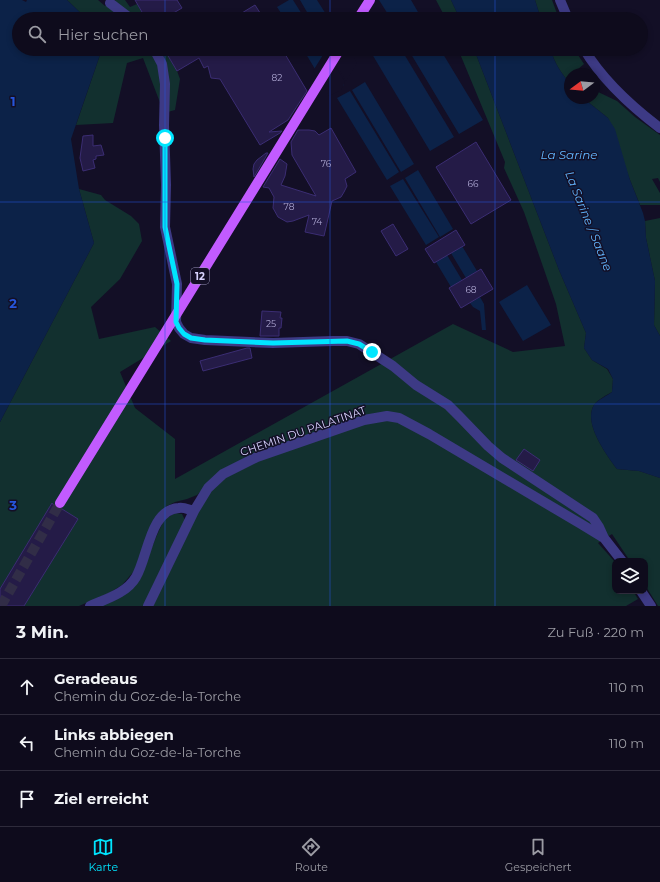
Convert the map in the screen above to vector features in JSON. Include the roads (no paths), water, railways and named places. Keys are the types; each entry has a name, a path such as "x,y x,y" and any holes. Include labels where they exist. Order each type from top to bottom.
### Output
{"main road":[{"path":"362,12 370,0"},
{"name":"12","path":"60,503 336,56"}],"street":[{"path":"560,0 565,12"},
{"path":"110,3 122,12"},
{"path":"158,56 162,64 165,84 164,125 166,236 177,284 176,322 184,334 191,338 205,340 273,343 347,341 359,344 393,366 416,385 448,405 488,446 502,458 593,518 599,526 604,538"},
{"path":"588,56 608,82 628,102 660,128"},
{"name":"CHEMIN DU PALATINAT","path":"148,606 194,511 208,488 223,474 257,457 364,420 388,416 399,418 429,434 604,538 620,558"},
{"path":"90,606 124,590 136,577 160,517 168,510 180,507 194,511"},
{"path":"643,594 651,606"}],"water":[{"path":"0,0 22,0 26,2 27,0 67,0 80,12 12,12 12,56 100,56 71,139 79,189 94,243 0,422"},
{"path":"289,0 293,0 301,12 280,12 277,7"},
{"path":"300,0 317,0 325,12 307,12"},
{"path":"379,0 411,0 418,12 387,12"},
{"path":"451,0 535,0 539,12 457,12"},
{"path":"307,56 327,56 344,85 330,94"},
{"path":"373,56 405,56 454,137 430,151"},
{"path":"412,56 444,56 483,120 459,134"},
{"name":"La Sarine","path":"477,56 553,56 564,76 564,104 590,104 608,118 615,129 630,180 643,213 646,238 655,281 654,325 660,336 660,478 639,471 617,469 597,438 591,420 591,412 595,403 612,392 613,379 608,369 592,360 584,348 586,333 559,270"},
{"path":"365,82 414,164 401,172 352,90"},
{"path":"350,91 399,172 387,180 337,98"},
{"path":"418,170 453,229 440,237 405,178"},
{"path":"403,179 439,237 426,245 390,186"},
{"path":"462,246 477,271 466,278 451,253"},
{"path":"447,255 462,280 451,287 436,262"},
{"path":"527,285 551,325 523,341 499,302"},
{"path":"480,297 484,304 486,330 482,330 480,311 473,307 470,303"}],"tunnel":[{"path":"1,606 60,503"}],"water label":[{"name":"La Sarine / Saane","path":"589,221"}]}
